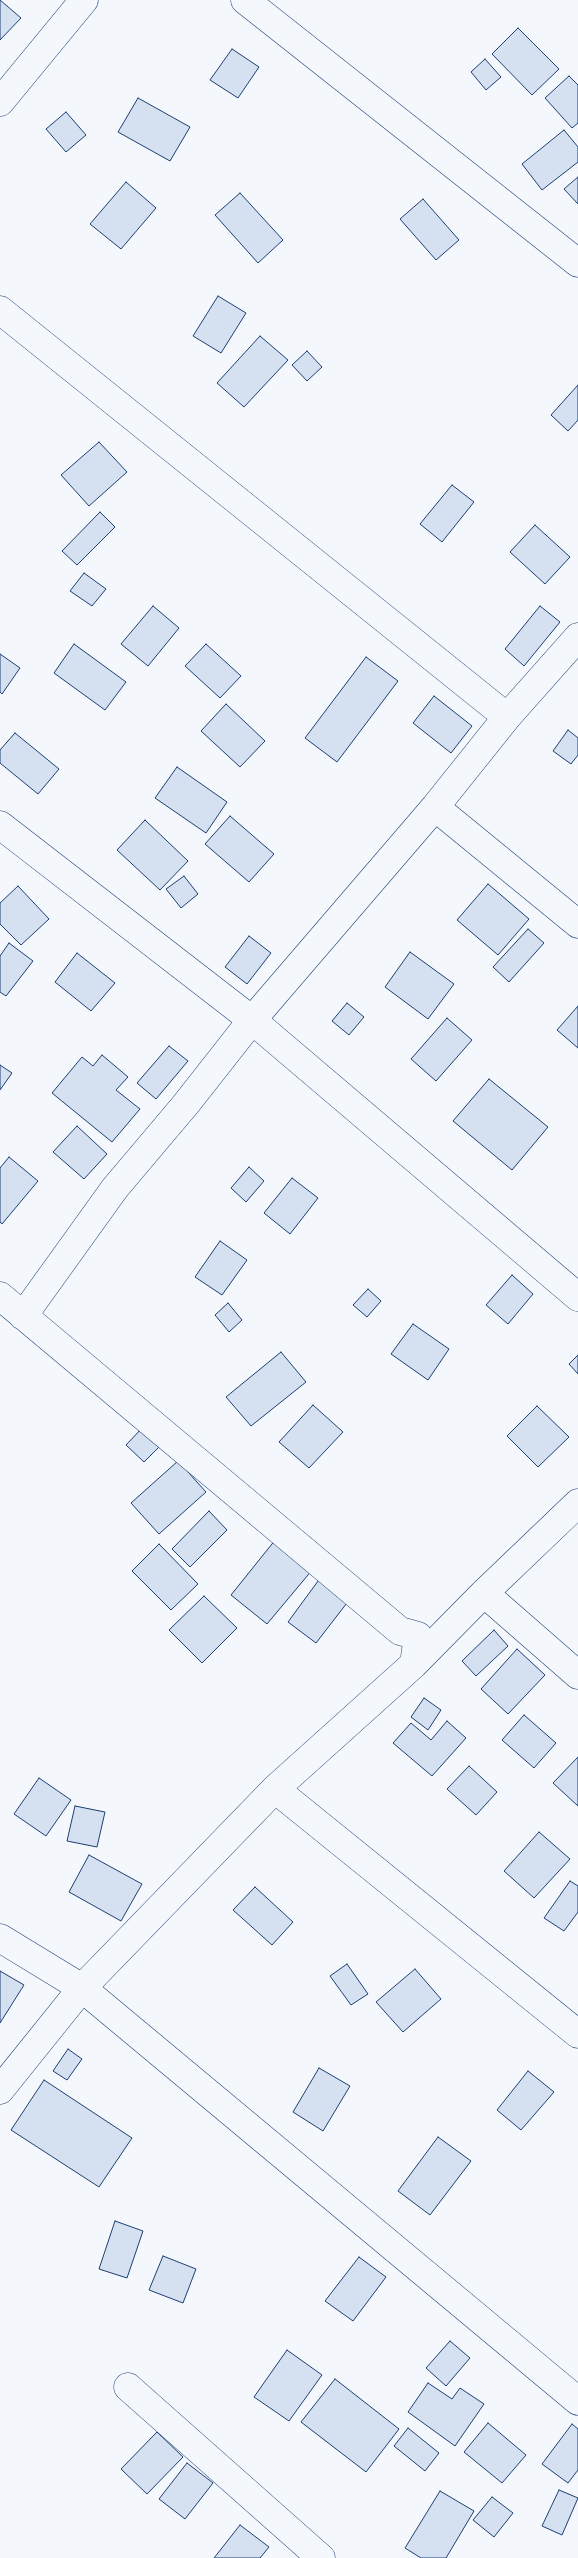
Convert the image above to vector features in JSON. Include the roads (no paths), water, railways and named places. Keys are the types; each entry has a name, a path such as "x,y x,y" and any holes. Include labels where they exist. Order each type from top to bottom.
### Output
{"street":[{"path":"0,102 84,0"},
{"path":"245,0 578,263"},
{"path":"0,310 507,717"},
{"path":"23,1316 115,1188 186,1104 252,1020 435,807 507,717 578,637"},
{"path":"435,807 578,924"},
{"path":"0,825 252,1020 578,1297"},
{"path":"0,1296 400,1631 418,1636 414,1664"},
{"path":"0,2090 82,1988 275,1789 414,1664 484,1593 578,1503"},
{"path":"484,1593 578,1675"},
{"path":"275,1789 578,2034"},
{"path":"0,1938 82,1988 578,2401"},
{"path":"128,2387 321,2558"}]}
